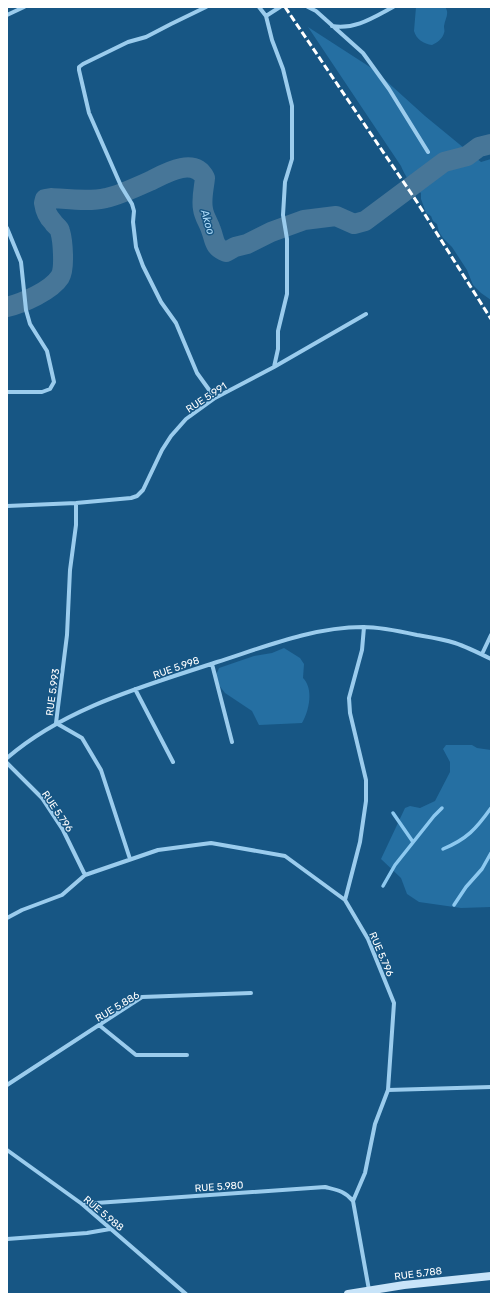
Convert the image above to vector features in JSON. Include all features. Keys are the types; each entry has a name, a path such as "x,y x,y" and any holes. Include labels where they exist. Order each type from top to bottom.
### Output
{"street":[{"path":"7,15 24,7"},
{"path":"206,7 146,37 128,42 83,64 79,68 79,74 89,112 121,186 132,204 134,211 133,222 136,246 143,266 161,302 176,323 197,373 215,398"},
{"path":"259,7 266,16 272,40 283,69 292,106 292,159 285,182 283,215 287,239 287,294 278,331 278,348 274,367"},
{"path":"266,16 280,7"},
{"path":"308,7 316,12 362,53 389,89 428,152"},
{"path":"331,26 352,26 372,19 393,7"},
{"path":"7,228 21,262 26,310 30,324 47,351 54,382 50,389 42,392 7,392"},
{"name":"RUE 5.991","path":"7,506 76,503 137,496 143,490 162,450 186,419 215,398 274,367 366,314"},
{"name":"RUE 5.993","path":"76,503 76,525 70,570 67,635 56,723 82,738 101,770 130,859"},
{"path":"345,900 360,842 366,800 366,780 350,713 349,698 362,650 364,627"},
{"name":"RUE 5.998","path":"7,758 24,743 56,723 135,690 312,633 338,628 364,627 390,629 454,643 491,658"},
{"path":"482,654 491,635"},
{"path":"212,664 232,742"},
{"path":"135,690 173,762"},
{"name":"RUE 5.796","path":"7,763 42,798 63,830 86,875"},
{"name":"RUE 5.796","path":"7,918 22,910 62,895 86,875 158,850 211,843 285,856 345,900 368,939 394,1003 388,1090 375,1124 365,1173 353,1201"},
{"name":"RUE 5.886","path":"7,1085 142,997 251,993"},
{"path":"99,1025 136,1055 187,1055"},
{"path":"388,1090 491,1087"},
{"name":"RUE 5.988","path":"7,1150 82,1204 186,1294"},
{"name":"RUE 5.980","path":"82,1204 325,1187 341,1191 347,1194 353,1201"},
{"path":"353,1201 369,1290"},
{"path":"7,1239 87,1233 110,1229"},
{"name":"RUE 5.788","path":"348,1294 404,1285 491,1276"}],"shaded area":[{"path":"416,7 445,7 446,9 447,14 443,35 440,40 432,45 421,41 415,34"},
{"path":"308,27 373,69 425,116 481,162 491,159 491,300 473,285 467,270 452,247 439,232 437,224 433,221 431,216 426,213 421,199 421,193 409,181 401,166"},
{"path":"284,648 300,658 304,664 303,678 309,694 307,712 302,723 259,725 252,711 225,693 218,684 216,675 219,668 254,656 272,653"},
{"path":"446,745 472,745 477,748 491,750 491,907 461,908 419,902 407,894 401,878 381,859 405,808 410,806 420,808 435,801 450,772 450,762 443,749"}],"waterway":[{"name":"Akoo","path":"7,307 21,303 43,292 56,282 62,273 63,248 60,231 47,213 44,203 45,199 86,200 106,198 128,191 171,171 186,167 194,168 205,178 202,197 205,217 215,243 219,248 226,252 235,247 247,244 271,232 304,220 336,216 354,224 365,221 444,162 467,156 479,147 491,144"},
{"path":"383,886 395,865 442,808"},
{"path":"443,849 459,841 470,833 481,822 491,808"},
{"path":"393,813 413,842"},
{"path":"454,905 466,887 482,869 491,853"}],"railway":[{"path":"285,7 417,202 491,319"}]}
